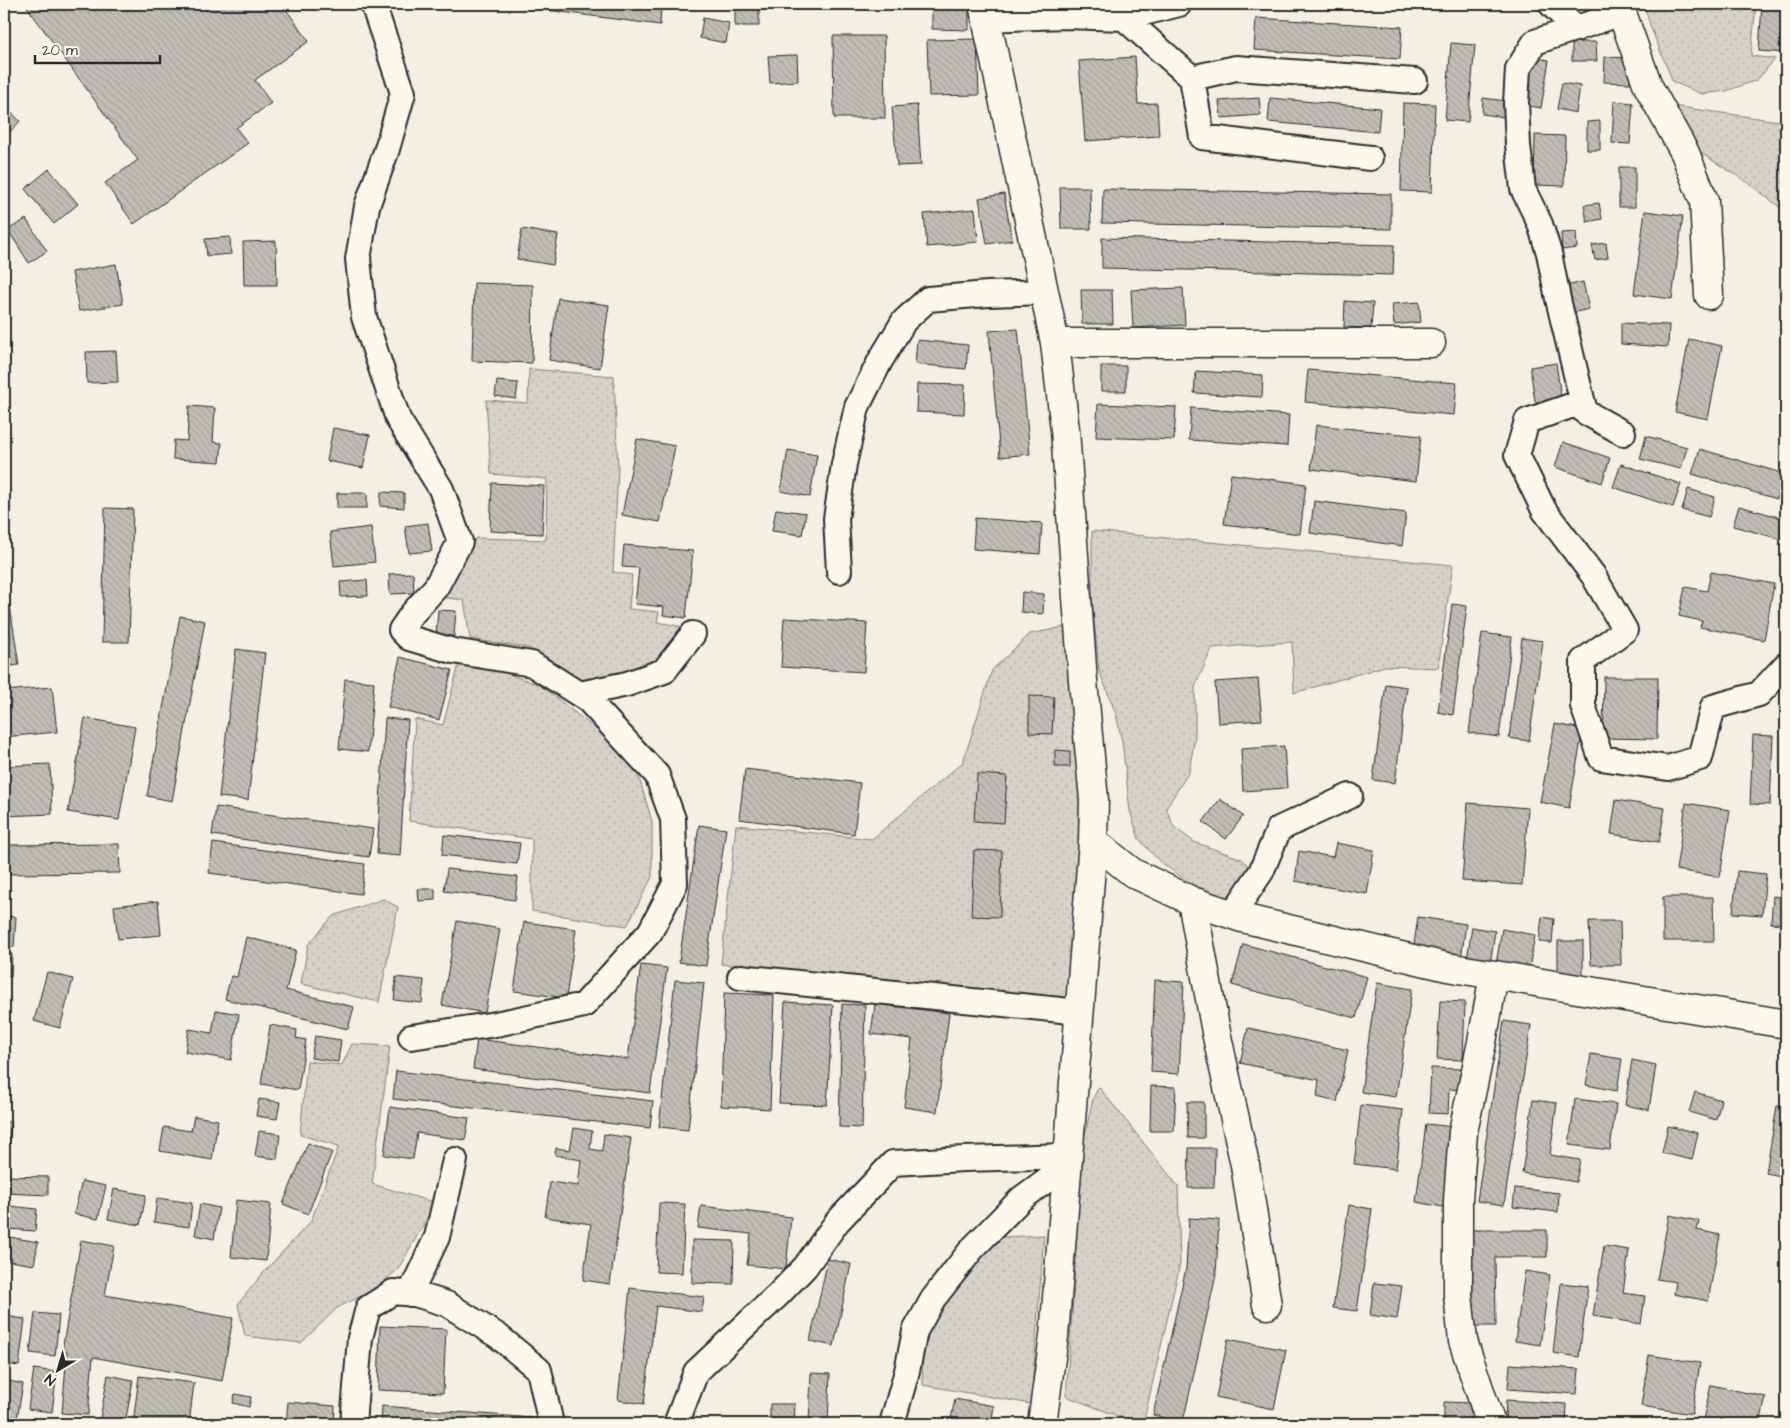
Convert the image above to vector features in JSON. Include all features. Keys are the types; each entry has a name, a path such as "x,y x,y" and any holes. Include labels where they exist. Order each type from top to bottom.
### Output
{"street":[{"path":"1622,9 1648,86 1685,153 1704,201 1709,295"},
{"path":"984,11 1055,343 1065,430 1082,672 1094,800 1093,841 1054,1336 1042,1424"},
{"path":"1055,343 1431,343"},
{"path":"1093,841 1133,873 1192,900 1232,914 1447,967 1786,1024"},
{"path":"1192,900 1216,1032 1245,1165 1267,1305"},
{"path":"1491,1424 1463,1341 1458,1295 1458,1200 1463,1132 1494,975"}],"lane":[{"path":"373,4 403,93 366,215 358,259 364,316 398,419 441,489 460,542 436,587 412,614 401,630 409,638 453,651 532,664 580,694 588,700 657,775 673,818 675,884 650,932 584,1005 496,1024 410,1037"},
{"path":"984,11 1124,18 1179,4"},
{"path":"1551,4 1576,29"},
{"path":"1622,9 1576,29 1535,42 1518,68 1516,103 1523,189 1540,224 1549,253 1585,412 1623,433"},
{"path":"1124,18 1192,78 1202,138 1370,158"},
{"path":"1192,78 1236,68 1415,82"},
{"path":"839,571 836,519 844,464 857,407 880,361 904,321 928,299 1045,292"},
{"path":"1582,402 1527,422 1517,455 1544,510 1593,575 1625,630 1583,661 1583,706 1601,758 1668,768 1700,758 1713,708 1759,694 1786,665"},
{"path":"580,694 627,684 664,671 693,634"},
{"path":"1232,914 1261,872 1279,829 1350,796"},
{"path":"740,977 1080,1012"},
{"path":"676,1424 696,1372 778,1296 805,1267 836,1222 893,1163 964,1159 1068,1161"},
{"path":"410,1294 438,1237 455,1160"},
{"path":"892,1424 907,1371 915,1331 933,1299 972,1249 1021,1199 1068,1161"},
{"path":"353,1424 360,1338 368,1308 393,1292 410,1294 447,1304 498,1336 540,1370 551,1424"}],"shaded area":[{"path":"1644,4 1756,4 1751,56 1775,59 1757,80 1726,91 1702,94 1673,82 1651,28"},
{"path":"1672,106 1786,122 1786,212 1747,182 1696,150"},
{"path":"529,369 614,376 618,470 613,572 632,575 629,609 659,612 657,622 684,627 657,662 623,674 580,682 529,648 470,639 464,600 439,597 476,538 546,540 547,479 491,474 486,400 528,403"},
{"path":"1092,531 1453,565 1438,668 1385,666 1294,693 1292,642 1212,648 1195,687 1195,736 1189,772 1166,808 1174,827 1194,842 1242,859 1251,869 1231,901 1191,884 1159,861 1139,839 1130,811 1122,741 1116,714 1099,670 1092,599"},
{"path":"1065,627 1076,717 1084,824 1072,1004 721,964 736,825 872,839 963,762 992,670 1030,634"},
{"path":"459,664 488,667 540,685 602,734 636,768 652,821 652,877 627,926 532,911 532,839 409,821 415,719 443,725"},
{"path":"383,899 398,907 379,1002 301,984 308,945 333,916"},
{"path":"352,1044 390,1046 372,1184 436,1203 398,1269 377,1288 337,1308 301,1343 245,1336 238,1304 265,1271 311,1221 339,1146 300,1135 307,1061 342,1065"},
{"path":"1099,1087 1178,1186 1180,1264 1143,1424 1138,1424 1066,1396 1074,1285 1079,1162 1093,1098"},
{"path":"1044,1235 1031,1404 923,1385 922,1356 924,1339 929,1324 937,1310 956,1283 1003,1237"}],"building":[{"path":"25,4 282,4 309,41 255,80 271,103 236,128 248,143 134,224 105,183 138,160"},
{"path":"501,4 661,5 660,25"},
{"path":"700,4 725,4 725,7 700,7"},
{"path":"735,4 759,4 759,26 735,26"},
{"path":"862,4 895,4 862,6"},
{"path":"1445,4 1495,4 1495,6"},
{"path":"1762,4 1786,4 1786,53 1759,51"},
{"path":"932,9 969,9 969,30 932,29"},
{"path":"703,18 729,23 726,43 700,38"},
{"path":"1256,18 1402,27 1400,59 1254,50"},
{"path":"833,36 884,36 885,118 834,118"},
{"path":"977,39 979,95 929,96 927,40"},
{"path":"1572,42 1596,42 1597,61 1572,61"},
{"path":"1451,43 1475,45 1468,122 1445,120"},
{"path":"797,55 798,81 770,83 768,56"},
{"path":"1135,57 1138,104 1157,103 1159,136 1085,141 1079,61"},
{"path":"1532,57 1549,60 1541,108 1524,105"},
{"path":"1605,57 1630,58 1630,83 1604,82"},
{"path":"1562,83 1580,86 1576,113 1557,109"},
{"path":"1259,98 1261,115 1221,118 1219,101"},
{"path":"1270,98 1380,108 1378,132 1268,122"},
{"path":"1483,98 1506,101 1504,117 1482,114"},
{"path":"1614,101 1633,103 1630,144 1612,143"},
{"path":"1403,103 1435,104 1432,192 1401,191"},
{"path":"917,105 921,165 897,166 892,107"},
{"path":"4,106 20,121 4,138"},
{"path":"1600,121 1600,150 1587,150 1587,122"},
{"path":"1535,135 1565,136 1564,186 1534,185"},
{"path":"1619,167 1635,167 1635,207 1619,207"},
{"path":"49,169 78,204 54,224 25,189"},
{"path":"1060,187 1090,187 1091,229 1061,229"},
{"path":"1103,189 1391,194 1391,229 1102,223"},
{"path":"1004,194 1012,240 987,244 979,198"},
{"path":"1599,203 1602,219 1587,222 1584,205"},
{"path":"975,209 978,242 927,247 924,214"},
{"path":"1645,211 1683,216 1672,299 1634,294"},
{"path":"26,219 47,251 29,263 8,230"},
{"path":"522,229 558,235 553,265 517,259"},
{"path":"1576,232 1577,248 1562,250 1561,233"},
{"path":"230,237 231,254 207,256 205,239"},
{"path":"1102,238 1394,245 1393,275 1102,268"},
{"path":"276,241 277,285 244,285 243,242"},
{"path":"1606,243 1608,258 1595,260 1592,245"},
{"path":"116,264 123,304 79,311 72,272"},
{"path":"1583,282 1589,309 1572,313 1566,286"},
{"path":"474,283 533,285 532,363 472,361"},
{"path":"1183,288 1185,325 1133,328 1131,290"},
{"path":"1081,290 1112,290 1113,324 1082,324"},
{"path":"558,298 609,305 600,368 549,360"},
{"path":"1345,301 1373,303 1371,328 1344,327"},
{"path":"1419,302 1421,322 1394,325 1392,304"},
{"path":"1621,323 1669,325 1668,347 1621,344"},
{"path":"1018,329 1030,454 1000,457 989,331"},
{"path":"1689,339 1722,346 1708,419 1675,412"},
{"path":"917,340 968,345 966,369 915,364"},
{"path":"116,351 118,382 87,383 86,352"},
{"path":"1556,363 1561,398 1535,402 1530,367"},
{"path":"1101,366 1126,366 1126,391 1101,391"},
{"path":"1308,370 1457,383 1454,415 1305,402"},
{"path":"1196,371 1263,375 1262,397 1194,393"},
{"path":"497,381 518,383 516,399 495,396"},
{"path":"917,384 965,385 964,414 916,412"},
{"path":"1098,404 1176,407 1174,440 1096,437"},
{"path":"189,406 215,408 213,442 222,443 220,462 173,459 174,440 187,441"},
{"path":"1191,408 1289,415 1287,446 1189,440"},
{"path":"1316,425 1421,436 1416,481 1311,469"},
{"path":"333,428 370,435 363,468 327,461"},
{"path":"1646,436 1687,447 1681,469 1640,459"},
{"path":"637,439 675,446 660,522 622,515"},
{"path":"1563,442 1610,458 1602,483 1555,467"},
{"path":"1700,449 1785,474 1777,499 1692,474"},
{"path":"788,450 817,455 810,497 781,491"},
{"path":"1621,464 1681,484 1673,507 1613,487"},
{"path":"1231,474 1306,484 1300,534 1224,524"},
{"path":"492,483 544,486 542,534 490,531"},
{"path":"1688,489 1715,497 1709,517 1682,510"},
{"path":"381,492 404,493 404,508 380,506"},
{"path":"337,493 367,493 367,508 337,508"},
{"path":"1314,501 1406,513 1402,546 1310,533"},
{"path":"1739,506 1786,519 1780,539 1733,526"},
{"path":"105,508 133,509 129,642 102,642"},
{"path":"776,509 806,513 802,535 772,531"},
{"path":"975,518 1042,523 1040,554 973,549"},
{"path":"428,523 432,551 409,553 405,526"},
{"path":"371,527 375,562 334,566 330,532"},
{"path":"624,545 693,551 686,618 663,615 664,607 635,604 639,568 622,567"},
{"path":"1711,572 1774,584 1764,640 1700,627 1702,621 1679,616 1685,587 1707,591"},
{"path":"413,573 414,593 390,594 389,574"},
{"path":"367,580 368,596 341,597 340,582"},
{"path":"1022,592 1044,594 1043,614 1021,612"},
{"path":"9,600 19,665 4,667 4,601"},
{"path":"1452,604 1467,606 1453,715 1438,712"},
{"path":"438,610 456,611 454,636 436,635"},
{"path":"180,616 205,621 172,801 147,796"},
{"path":"784,618 867,623 864,672 781,667"},
{"path":"1482,633 1512,637 1499,737 1469,733"},
{"path":"1522,638 1543,641 1529,741 1509,738"},
{"path":"236,649 265,653 248,800 219,797"},
{"path":"400,657 452,670 439,720 388,707"},
{"path":"1604,677 1658,677 1657,739 1603,738"},
{"path":"345,679 374,682 368,752 339,749"},
{"path":"1258,679 1262,720 1218,723 1215,682"},
{"path":"1386,684 1407,687 1395,783 1373,780"},
{"path":"52,687 57,732 4,737 4,691"},
{"path":"1029,696 1054,697 1052,734 1029,733"},
{"path":"85,718 135,727 119,820 68,812"},
{"path":"385,718 408,720 400,856 377,854"},
{"path":"1555,724 1583,729 1569,808 1540,802"},
{"path":"1753,735 1773,736 1770,805 1750,804"},
{"path":"1284,746 1287,788 1243,791 1241,749"},
{"path":"1055,750 1070,751 1070,767 1055,767"},
{"path":"50,764 52,814 4,816 4,766"},
{"path":"745,769 860,783 854,834 739,819"},
{"path":"977,774 1007,776 1004,823 974,821"},
{"path":"1220,799 1243,816 1226,839 1203,822"},
{"path":"1616,800 1665,808 1659,842 1611,834"},
{"path":"1468,803 1528,808 1522,885 1462,881"},
{"path":"1686,803 1730,810 1720,877 1676,870"},
{"path":"216,807 373,829 369,857 212,835"},
{"path":"699,825 726,829 706,966 679,962"},
{"path":"444,835 520,843 517,864 442,855"},
{"path":"213,843 365,864 361,894 209,873"},
{"path":"1336,843 1374,850 1367,894 1295,881 1299,851 1333,857"},
{"path":"119,844 120,873 4,874 4,845"},
{"path":"974,850 1002,851 1000,917 971,916"},
{"path":"447,869 518,877 515,900 444,891"},
{"path":"1737,871 1766,874 1762,915 1733,913"},
{"path":"418,889 435,889 435,900 419,901"},
{"path":"1773,896 1786,898 1786,924 1771,923"},
{"path":"1663,897 1713,897 1714,941 1663,941"},
{"path":"158,901 161,935 118,939 114,906"},
{"path":"4,916 16,917 14,947 4,947"},
{"path":"1418,917 1466,924 1461,959 1413,951"},
{"path":"1542,917 1554,919 1552,943 1539,942"},
{"path":"457,921 500,929 485,1013 442,1005"},
{"path":"1589,921 1620,921 1621,965 1591,965"},
{"path":"524,922 576,929 566,998 514,991"},
{"path":"1472,927 1495,931 1490,964 1467,960"},
{"path":"1502,929 1535,935 1529,969 1496,964"},
{"path":"246,937 296,950 286,990 354,1007 348,1029 225,999 231,976 237,977"},
{"path":"1558,941 1583,941 1583,978 1558,977"},
{"path":"1243,944 1367,977 1356,1018 1232,985"},
{"path":"4,954 12,954 11,977 4,976"},
{"path":"641,965 667,968 650,1093 473,1069 477,1039 628,1059"},
{"path":"47,972 73,979 60,1028 34,1021"},
{"path":"396,977 424,980 422,1003 394,1000"},
{"path":"675,980 704,983 688,1130 659,1127"},
{"path":"1155,980 1184,982 1179,1074 1151,1072"},
{"path":"1377,983 1412,989 1396,1097 1361,1092"},
{"path":"724,993 774,995 770,1109 721,1106"},
{"path":"1440,1001 1465,1002 1463,1060 1437,1059"},
{"path":"785,1002 833,1005 827,1105 779,1103"},
{"path":"842,1004 865,1005 862,1128 839,1127"},
{"path":"875,1004 949,1013 937,1112 904,1107 912,1039 871,1034"},
{"path":"216,1010 239,1014 231,1060 185,1052 189,1029 212,1033"},
{"path":"1504,1021 1531,1025 1504,1205 1477,1201"},
{"path":"270,1025 297,1030 296,1038 306,1040 298,1090 261,1084"},
{"path":"1248,1028 1348,1050 1337,1102 1317,1097 1319,1080 1240,1063"},
{"path":"315,1036 341,1040 338,1062 311,1058"},
{"path":"1591,1054 1622,1059 1617,1091 1586,1085"},
{"path":"1632,1060 1656,1065 1649,1110 1625,1105"},
{"path":"1431,1068 1462,1069 1461,1090 1449,1089 1448,1114 1429,1113"},
{"path":"396,1071 653,1101 650,1128 393,1099"},
{"path":"1151,1086 1176,1087 1174,1131 1150,1131"},
{"path":"1695,1092 1721,1100 1716,1120 1689,1112"},
{"path":"259,1099 280,1102 277,1119 256,1116"},
{"path":"1575,1099 1616,1104 1610,1150 1569,1145"},
{"path":"1533,1100 1557,1103 1550,1155 1580,1160 1576,1182 1522,1173"},
{"path":"1187,1102 1204,1102 1204,1138 1188,1138"},
{"path":"1361,1105 1403,1110 1396,1169 1354,1164"},
{"path":"1777,1106 1786,1107 1786,1177 1766,1173"},
{"path":"390,1107 469,1118 465,1140 417,1133 413,1159 384,1155"},
{"path":"194,1116 218,1120 212,1160 160,1151 164,1127 191,1131"},
{"path":"4,1122 11,1122 6,1172 4,1172"},
{"path":"1426,1124 1454,1127 1443,1207 1416,1202"},
{"path":"1668,1126 1698,1133 1692,1160 1662,1153"},
{"path":"574,1128 592,1131 590,1149 602,1151 604,1134 631,1138 610,1284 583,1280 591,1224 545,1217 550,1182 578,1186 581,1160 555,1155 556,1148 570,1150"},
{"path":"259,1131 280,1134 277,1159 255,1156"},
{"path":"308,1143 332,1152 308,1214 283,1204"},
{"path":"1189,1148 1215,1148 1214,1188 1188,1188"},
{"path":"4,1176 48,1177 48,1195 4,1193"},
{"path":"82,1181 106,1186 98,1219 74,1214"},
{"path":"1515,1188 1559,1193 1558,1212 1513,1207"},
{"path":"114,1189 146,1195 140,1225 108,1219"},
{"path":"157,1198 192,1203 189,1227 154,1222"},
{"path":"236,1200 271,1204 266,1261 231,1257"},
{"path":"659,1203 685,1204 682,1273 656,1272"},
{"path":"200,1204 219,1208 214,1239 195,1235"},
{"path":"1349,1205 1372,1209 1357,1311 1333,1308"},
{"path":"10,1206 37,1209 35,1231 8,1229"},
{"path":"701,1206 791,1217 786,1269 747,1265 751,1234 698,1228"},
{"path":"1669,1215 1699,1221 1697,1230 1720,1235 1708,1301 1674,1294 1676,1282 1657,1279"},
{"path":"1189,1218 1219,1220 1216,1275 1183,1422 1153,1415 1186,1268"},
{"path":"1472,1230 1547,1230 1547,1257 1495,1257 1496,1326 1473,1326"},
{"path":"4,1236 38,1242 34,1265 4,1260"},
{"path":"81,1240 114,1246 105,1295 233,1318 222,1381 93,1357 88,1415 62,1413 67,1352 62,1351"},
{"path":"692,1240 734,1241 733,1284 692,1283"},
{"path":"1604,1246 1629,1250 1623,1293 1645,1296 1641,1324 1593,1316"},
{"path":"828,1259 851,1264 834,1346 810,1341"},
{"path":"1525,1271 1550,1275 1540,1345 1515,1341"},
{"path":"1374,1283 1402,1286 1397,1319 1370,1315"},
{"path":"1561,1283 1588,1286 1579,1357 1553,1353"},
{"path":"630,1288 704,1297 702,1312 656,1306 644,1404 618,1400"},
{"path":"35,1313 59,1315 55,1356 30,1353"},
{"path":"4,1316 25,1319 19,1366 4,1364"},
{"path":"380,1326 446,1329 443,1393 378,1390"},
{"path":"1228,1339 1286,1350 1274,1409 1216,1397"},
{"path":"1649,1355 1700,1363 1692,1414 1641,1406"},
{"path":"1510,1364 1579,1369 1577,1394 1508,1389"},
{"path":"34,1369 57,1372 52,1412 28,1409"},
{"path":"811,1373 830,1374 828,1424 809,1424"},
{"path":"108,1375 133,1380 125,1424 99,1424"},
{"path":"139,1376 194,1383 189,1424 133,1424"},
{"path":"4,1380 23,1384 16,1424 4,1424"},
{"path":"1711,1385 1766,1397 1760,1424 1702,1424"},
{"path":"235,1394 251,1397 249,1407 233,1403"},
{"path":"955,1399 994,1406 991,1424 950,1424"},
{"path":"1506,1400 1567,1404 1566,1424 1505,1424"},
{"path":"288,1402 335,1406 334,1424 286,1424"},
{"path":"1444,1402 1471,1403 1471,1424 1444,1424"},
{"path":"770,1404 795,1404 794,1424 770,1424"},
{"path":"382,1406 532,1418 532,1424 381,1424"},
{"path":"691,1422 725,1424 691,1424"}]}
